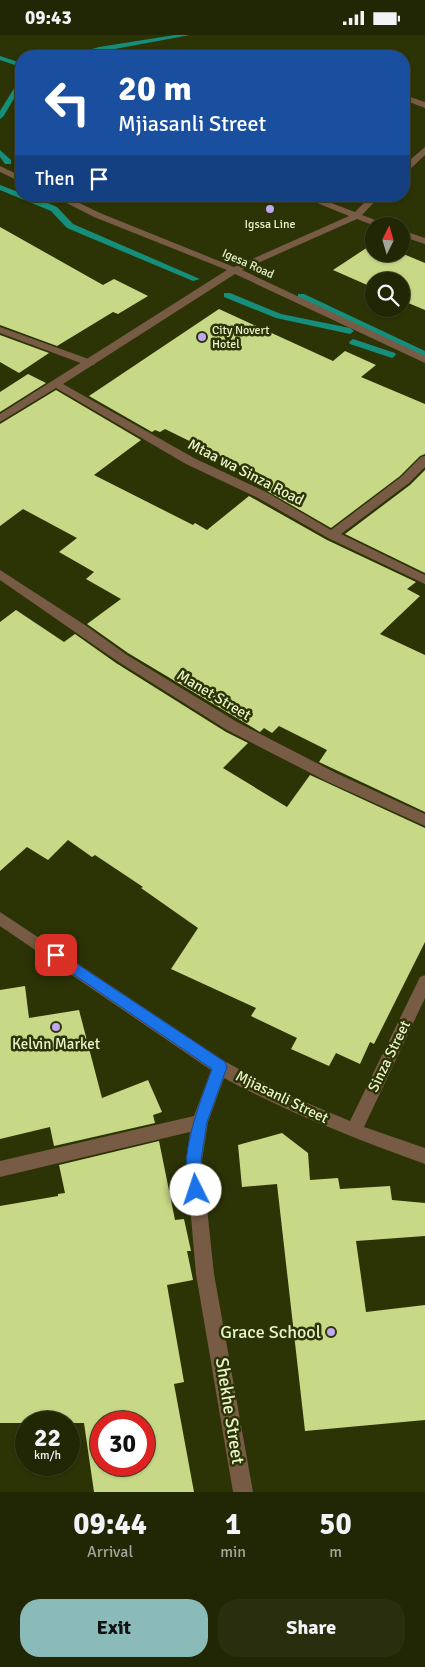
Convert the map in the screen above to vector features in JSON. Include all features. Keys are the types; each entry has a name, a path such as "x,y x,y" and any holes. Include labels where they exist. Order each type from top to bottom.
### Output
{"street":[{"path":"410,99 425,105"},
{"path":"410,164 425,150"},
{"path":"0,169 15,176"},
{"name":"Igesa Road","path":"70,202 97,215 234,270 425,360"},
{"path":"319,202 365,220"},
{"path":"0,419 234,270 355,217 370,202"},
{"path":"410,236 425,241"},
{"path":"0,330 90,363"},
{"name":"Mtaa wa Sinza Road","path":"56,384 190,461 262,495 332,535 425,580"},
{"path":"332,535 404,480 425,460"},
{"name":"Manet Street","path":"0,574 84,630 122,658 224,721 315,769 425,820"},
{"name":"Mjiasanli Street","path":"0,918 220,1067 275,1097 354,1131 425,1156"},
{"name":"Sinza Street","path":"354,1131 425,982"},
{"name":"Shekhe Street","path":"220,1067 200,1122 194,1160 205,1274 243,1492"},
{"path":"0,1169 200,1122"}],"building":[{"path":"0,227 103,285 114,279 148,296 118,314 113,312 57,346 0,325"},
{"path":"365,249 365,263 410,263 410,257 425,263 425,310 410,304 410,272 365,272 365,284 333,270"},
{"path":"219,309 333,361 345,351 376,365 361,377 425,404 425,454 420,456 400,476 331,528 260,487 269,480 165,429 160,432 155,430 152,432 89,396"},
{"path":"0,335 49,353 19,373 0,362"},
{"path":"28,374 46,383 0,412 0,392"},
{"path":"56,390 141,440 94,475 193,525 195,523 207,530 249,496 327,540 416,582 407,589 420,596 380,634 425,655 425,812 319,762 327,750 279,726 272,733 264,728 260,732 128,653 87,624 121,599 86,579 94,572 59,552 77,538 23,509 0,526 0,424"},
{"path":"425,470 425,573 345,534 410,485"},
{"path":"16,610 64,642 75,634 116,663 226,732 248,743 223,768 287,807 310,775 425,828 425,942 374,1044 370,1042 360,1064 336,1053 329,1066 291,1049 297,1038 251,1016 256,1008 171,969 198,928 141,888 143,887 95,855 92,857 68,840 48,860 27,847 0,871 0,622"},
{"path":"25,986 29,1018 79,1010 102,1098 148,1080 162,1112 153,1115 155,1123 54,1146 50,1127 0,1139 0,990"},
{"name":"Grace School","path":"282,1133 308,1153 310,1180 338,1178 340,1189 390,1186 392,1200 425,1203 425,1236 356,1241 366,1312 425,1305 425,1420 305,1431 277,1184 242,1187 238,1145"},
{"path":"159,1141 175,1220 184,1219 191,1251 187,1251 193,1280 167,1285 184,1382 174,1384 194,1492 94,1492 92,1476 155,1476 155,1411 90,1411 90,1464 84,1423 80,1423 80,1411 15,1411 15,1423 0,1423 0,1206 58,1196 58,1194 65,1193 59,1165"}],"waterway":[{"path":"95,50 187,35"},
{"path":"0,58 15,63"},
{"path":"0,117 15,92"},
{"path":"0,152 8,162"},
{"path":"0,187 15,193"},
{"path":"38,202 54,209 70,226 196,279"},
{"path":"227,295 279,316 350,331"},
{"path":"301,296 425,354"},
{"path":"353,342 392,355"}],"place":[{"name":"Igssa Line","path":"270,209"},
{"name":"City Novert Hotel","path":"202,337"},
{"name":"Kelvin Market","path":"56,1027"},
{"name":"Grace School","path":"331,1332"}],"route":[{"path":"56,955 220,1067 200,1122 194,1160 196,1190"}]}
